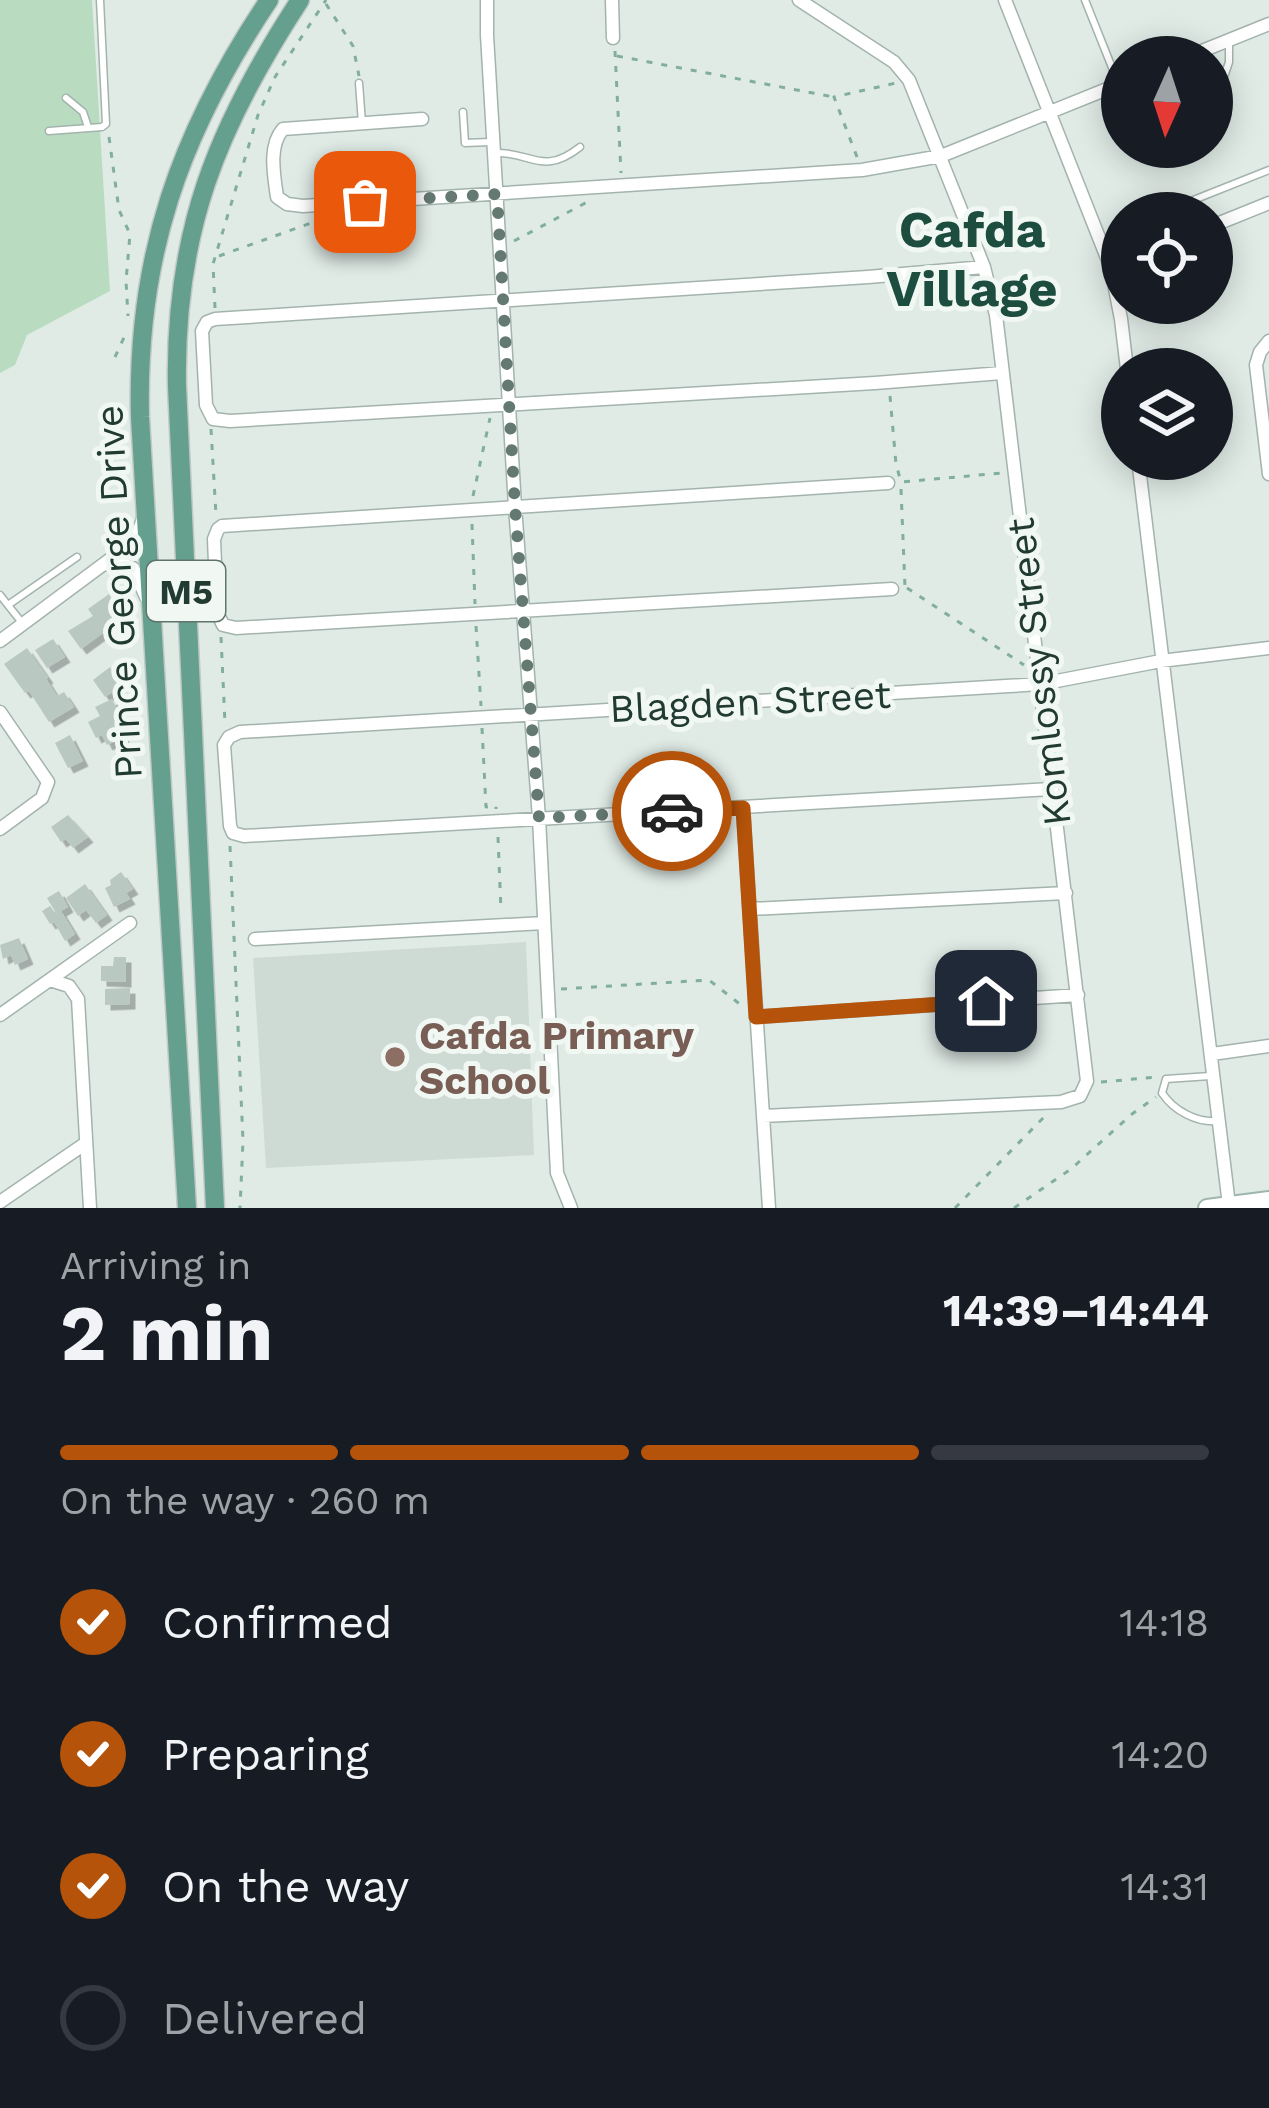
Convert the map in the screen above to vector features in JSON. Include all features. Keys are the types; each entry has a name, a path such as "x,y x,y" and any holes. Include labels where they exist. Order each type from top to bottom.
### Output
{"main road":[{"name":"Prince George Drive","path":"188,1208 140,417 140,343 160,221 178,168 210,98 268,0"},
{"name":"Prince George Drive","path":"215,1208 177,386 178,319 192,231 212,164 256,68 300,0"},
{"path":"1207,1208 1269,1200"}],"street":[{"path":"487,0 515,507 539,818 556,1173 571,1208"},
{"path":"612,0 613,38"},
{"name":"Komlossy Street","path":"799,0 894,62 909,80 983,267 996,315 1088,1081"},
{"path":"1005,0 1101,232"},
{"path":"1233,38 1269,24"},
{"path":"422,119 289,128 279,133 274,146 278,197 292,206 329,205 862,170 941,156 1101,92"},
{"path":"1233,218 1269,203"},
{"path":"983,267 215,319 203,326 207,412 213,419 230,421 1002,373"},
{"path":"1269,341 1256,365 1269,474"},
{"path":"1140,480 1229,1205"},
{"path":"894,482 217,524 217,612 229,628 899,588"},
{"path":"0,640 137,536 145,505"},
{"path":"102,566 120,562 133,568 152,612"},
{"name":"Blagden Street","path":"227,732 1041,684 1161,661 1269,648"},
{"path":"0,712 48,782 37,803 0,829"},
{"path":"227,732 224,756 230,826 238,835 1051,789"},
{"path":"743,808 769,1208"},
{"path":"750,909 1066,893"},
{"path":"0,1016 130,923"},
{"path":"255,939 544,923"},
{"path":"50,980 69,986 78,999 90,1208"},
{"path":"756,1017 1078,995"},
{"path":"1212,1054 1269,1046"},
{"path":"763,1116 1060,1102 1080,1096 1088,1081"},
{"path":"0,1202 86,1143"}],"lane":[{"path":"50,131 107,123 100,0"},
{"path":"1085,0 1101,38"},
{"path":"359,83 362,123"},
{"path":"66,98 79,107 88,127"},
{"path":"464,112 465,143 494,147 530,162 565,159 580,147"},
{"path":"1214,192 1269,170"},
{"path":"8,605 77,557"},
{"path":"0,595 23,624"},
{"path":"1214,1076 1166,1079 1162,1093 1201,1122 1220,1121"}],"path":[{"path":"215,312 213,263 255,125 275,77 325,1 353,46 359,83"},
{"path":"501,248 622,184 613,38"},
{"path":"616,56 834,97 909,80"},
{"path":"834,97 862,170"},
{"path":"255,125 279,133"},
{"path":"104,126 119,210 130,234 129,321 115,357"},
{"path":"215,256 311,223 329,205"},
{"path":"890,382 899,588 1025,666 1039,665"},
{"path":"483,926 501,914 498,820 496,806 486,807 472,510 482,443 494,405"},
{"path":"211,428 217,524"},
{"path":"894,482 1014,472"},
{"path":"221,634 227,732"},
{"path":"230,840 242,1117 240,1208"},
{"path":"548,990 709,980 756,1017"},
{"path":"1088,1081 1166,1079"},
{"path":"1014,1208 1072,1169 1162,1093"},
{"path":"955,1208 1060,1102"}],"shaded area":[{"name":"Cafda Primary School","path":"526,942 534,1155 266,1168 253,958"}],"green space":[{"path":"0,0 92,0 110,291 27,335 15,365 0,373"}],"building":[{"path":"109,594 118,613 110,620 114,625 81,649 68,631 93,616 88,609"},
{"path":"53,639 65,657 47,668 35,650"},
{"path":"27,648 57,696 64,692 74,707 49,722 4,664"},
{"path":"110,667 122,686 105,697 93,680"},
{"path":"112,699 123,721 117,724 124,737 107,745 102,735 96,738 88,722 100,716 95,707"},
{"path":"70,735 83,761 68,768 55,743"},
{"path":"68,815 88,837 73,848 66,839 61,842 51,827"},
{"path":"121,872 133,889 126,893 130,899 114,907 105,888"},
{"path":"85,884 107,915 96,923 86,910 78,916 66,898"},
{"path":"59,891 68,907 61,911 75,934 65,941 42,911 50,906 59,918 47,898"},
{"path":"19,938 28,959 15,965 11,955 3,959 0,945"},
{"path":"114,957 126,957 126,982 101,981 101,966 113,966"},
{"path":"130,988 130,1004 105,1005 105,989"}],"way so far":[{"path":"365,202 497,194 539,818 672,811"}],"place":[{"name":"Cafda Primary School","path":"395,1057"}],"district":[{"name":"Cafda Village","path":"972,258"}],"route":[{"path":"672,811 743,808 756,1017 986,1001"}]}
